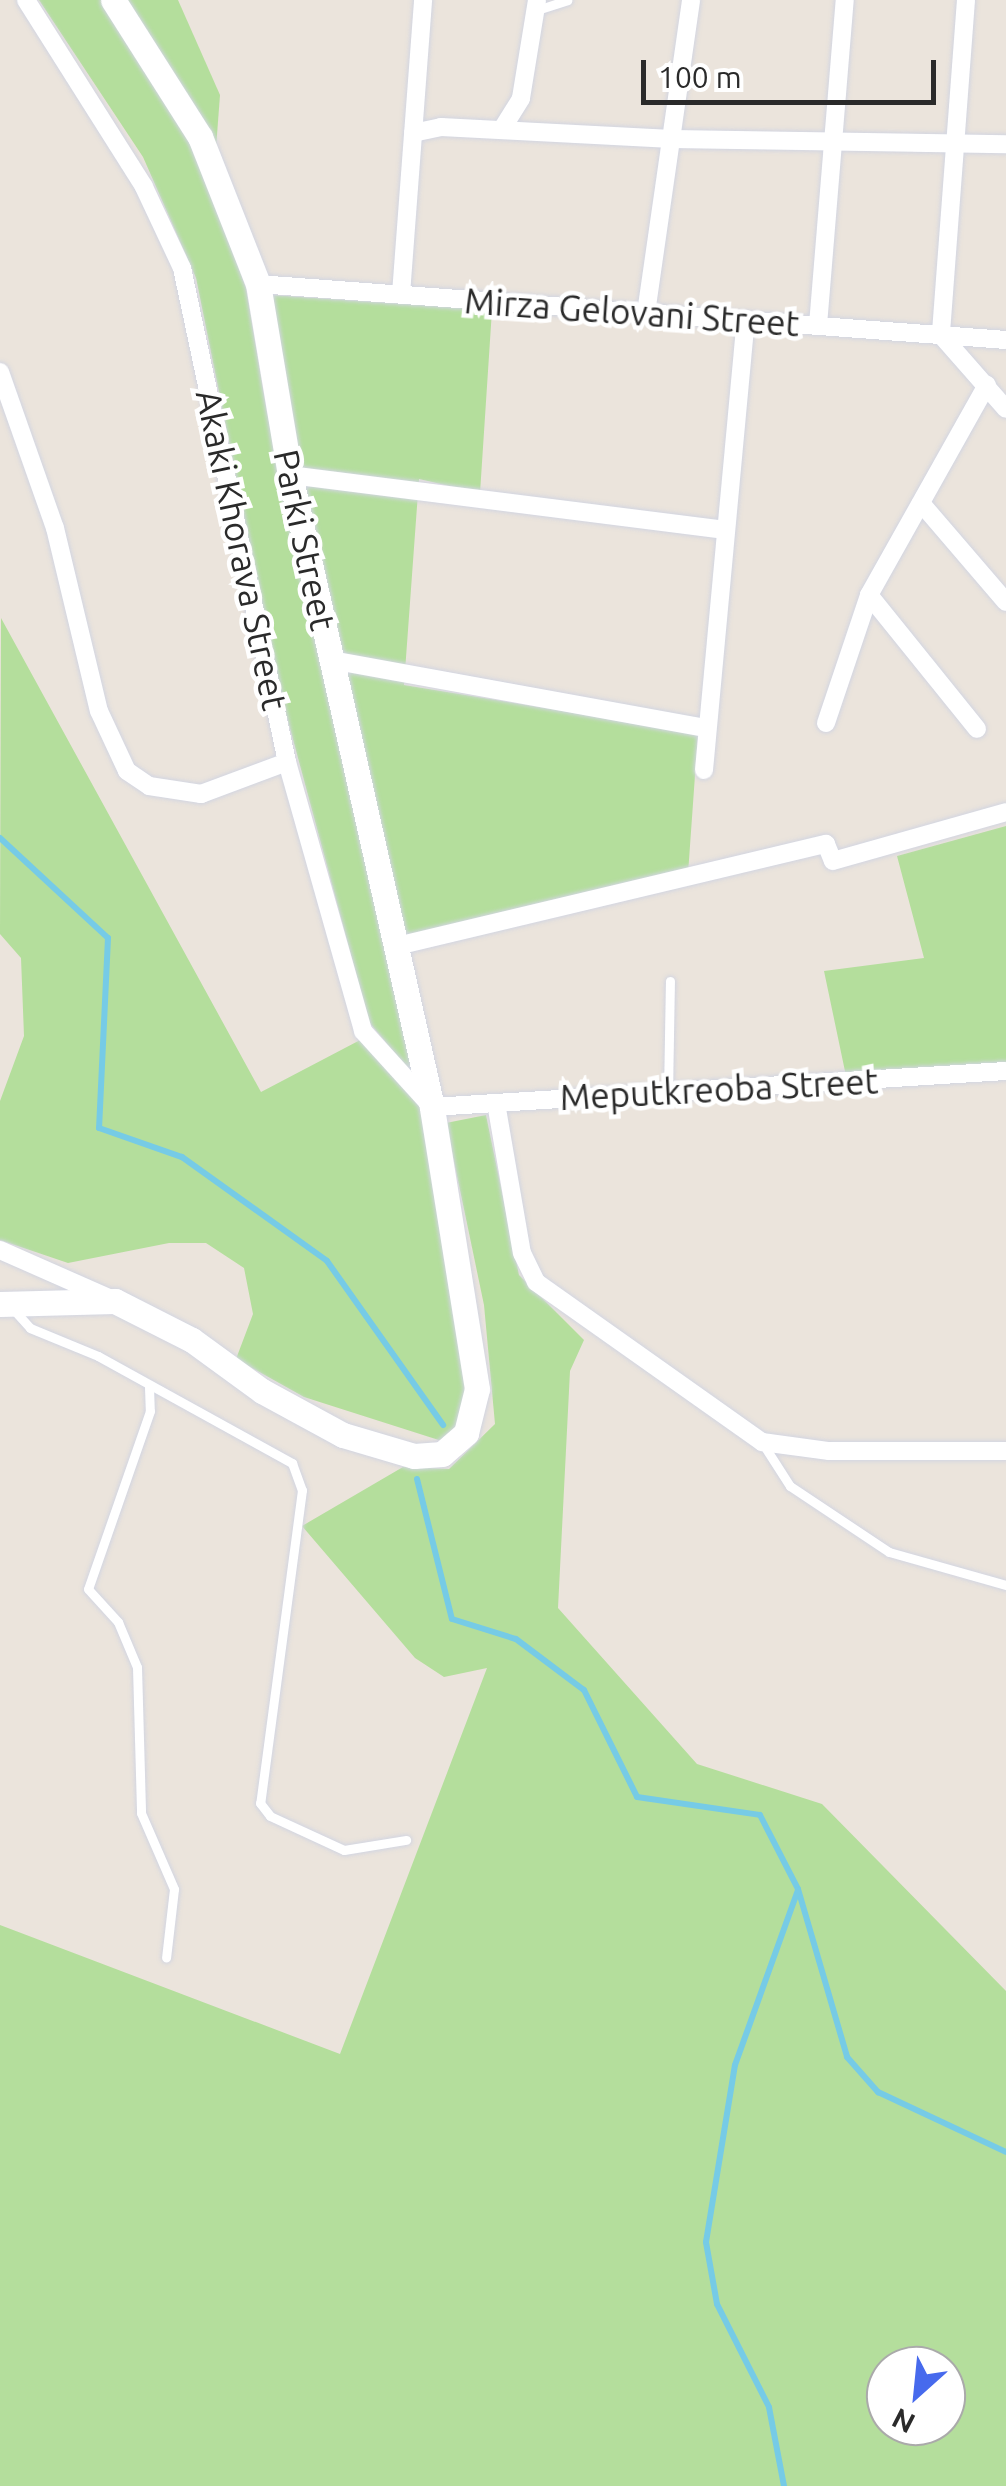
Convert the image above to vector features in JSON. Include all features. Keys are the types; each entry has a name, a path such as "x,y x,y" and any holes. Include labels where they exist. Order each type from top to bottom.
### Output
{"street":[{"name":"Akaki Khorava Street","path":"26,0 144,187 182,268 287,762 362,1031 432,1107"},
{"name":"Parki Street","path":"112,0 200,137 258,284 290,475 432,1107 478,1389 466,1434 442,1454 414,1456 343,1435 262,1391 192,1340 115,1301"},
{"path":"400,294 423,0"},
{"path":"646,313 691,0"},
{"path":"818,326 845,0"},
{"path":"966,0 941,335 1006,409"},
{"path":"502,129 521,98 537,5"},
{"path":"413,133 502,129 672,139 1006,144"},
{"name":"Mirza Gelovani Street","path":"258,284 1006,340"},
{"path":"704,770 746,320"},
{"path":"1,377 55,528 99,710 127,771 149,786 201,794 287,762"},
{"path":"826,723 868,596 987,385"},
{"path":"290,475 725,530"},
{"path":"921,502 1006,602"},
{"path":"868,596 977,729"},
{"path":"331,660 707,728"},
{"path":"397,946 826,844 833,861 1006,812"},
{"name":"Meputkreoba Street","path":"432,1107 1006,1071"},
{"path":"496,1103 522,1253 536,1282 762,1442 830,1451 1006,1451"},
{"path":"0,1250 115,1301"},
{"path":"4,1304 115,1301"}],"lane":[{"path":"537,5 567,0"},
{"path":"668,1093 670,980"},
{"path":"4,1304 30,1328 98,1356 292,1463 300,1479 260,1803 270,1816 344,1850 406,1840"},
{"path":"149,1387 150,1410 88,1590 118,1622 136,1667 141,1813 174,1889 166,1958"},
{"path":"762,1442 790,1486 888,1552 1006,1585"}],"green space":[{"path":"39,0 103,0 191,136 246,288 267,413 423,1087 369,1022 277,680 196,278 143,157"},
{"path":"127,0 178,0 220,95 216,148"},
{"path":"272,295 492,310 480,493 419,479 404,685 698,733 688,874 406,935 295,463"},
{"path":"1,618 261,1092 364,1038 426,1113 471,1389 460,1426 445,1442 304,1397 236,1359 253,1314 244,1268 206,1243 169,1243 68,1263 0,1240 0,1101 24,1036 21,958 0,934"},
{"path":"1006,826 1006,1063 846,1076 824,971 924,958 897,856"},
{"path":"486,1115 519,1275 584,1340 570,1371 558,1608 697,1764 822,1804 1006,1991 1006,2486 0,2486 0,1925 340,2054 487,1668 444,1677 415,1658 302,1526 403,1467 449,1469 495,1424 484,1305 446,1123"}],"waterway":[{"path":"0,838 108,938 99,1128 182,1157 327,1261 443,1425"},
{"path":"417,1479 452,1619 516,1639 584,1690 637,1797 760,1815 798,1889 847,2057 878,2092 1006,2152"},
{"path":"784,2486 769,2407 717,2304 706,2242 735,2065 798,1890"}]}
